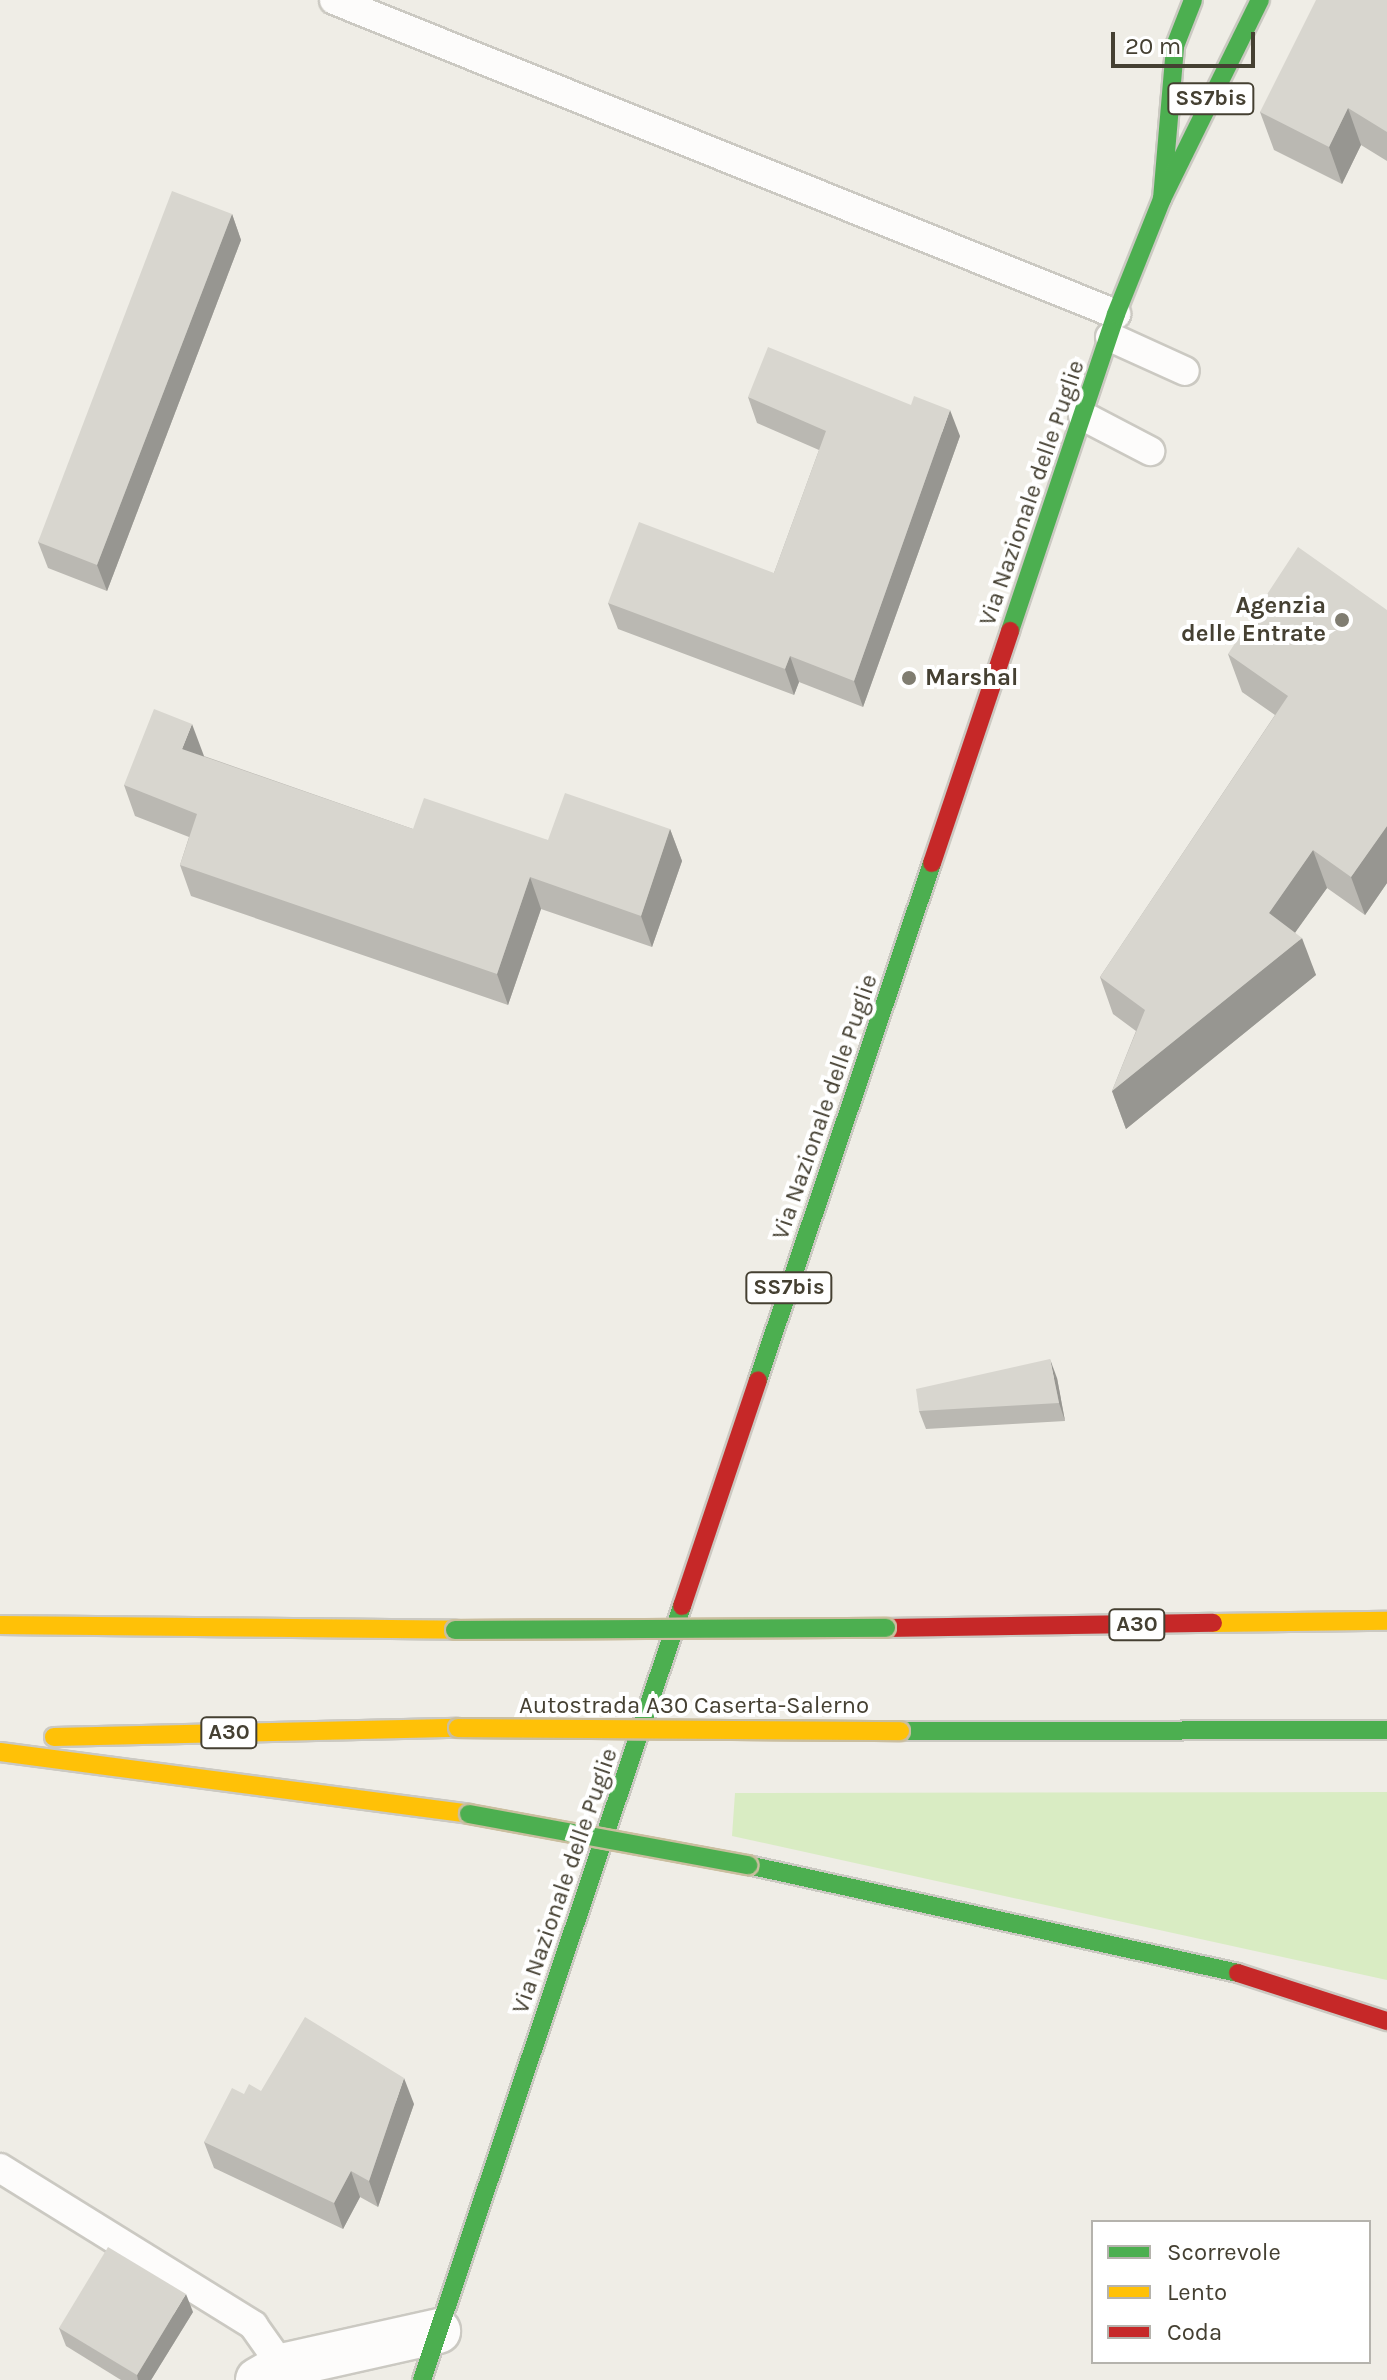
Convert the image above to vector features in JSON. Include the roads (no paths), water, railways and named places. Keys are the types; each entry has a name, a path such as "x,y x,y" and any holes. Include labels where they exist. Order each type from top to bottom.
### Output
{"main road":[{"name":"SS7bis","path":"1162,199 1175,46 1193,0"},
{"name":"Via Nazionale delle Puglie","path":"422,2380 1113,326 1162,199 1260,0"},
{"name":"A30","path":"0,1625 455,1630 1387,1621"},
{"name":"Autostrada A30 Caserta-Salerno","path":"0,1738 458,1728 1387,1730"},
{"path":"0,1752 469,1814 748,1865 1387,2005"},
{"path":"1282,1983 1387,2021"}],"street":[{"path":"270,2373 438,2331"}],"lane":[{"path":"334,0 1113,326 1185,371"},
{"path":"1083,416 1150,451"},
{"path":"0,2168 253,2325 270,2373"}],"place":[{"name":"Agenzia delle Entrate","path":"1342,620"},
{"name":"Marshal","path":"909,678"}]}
